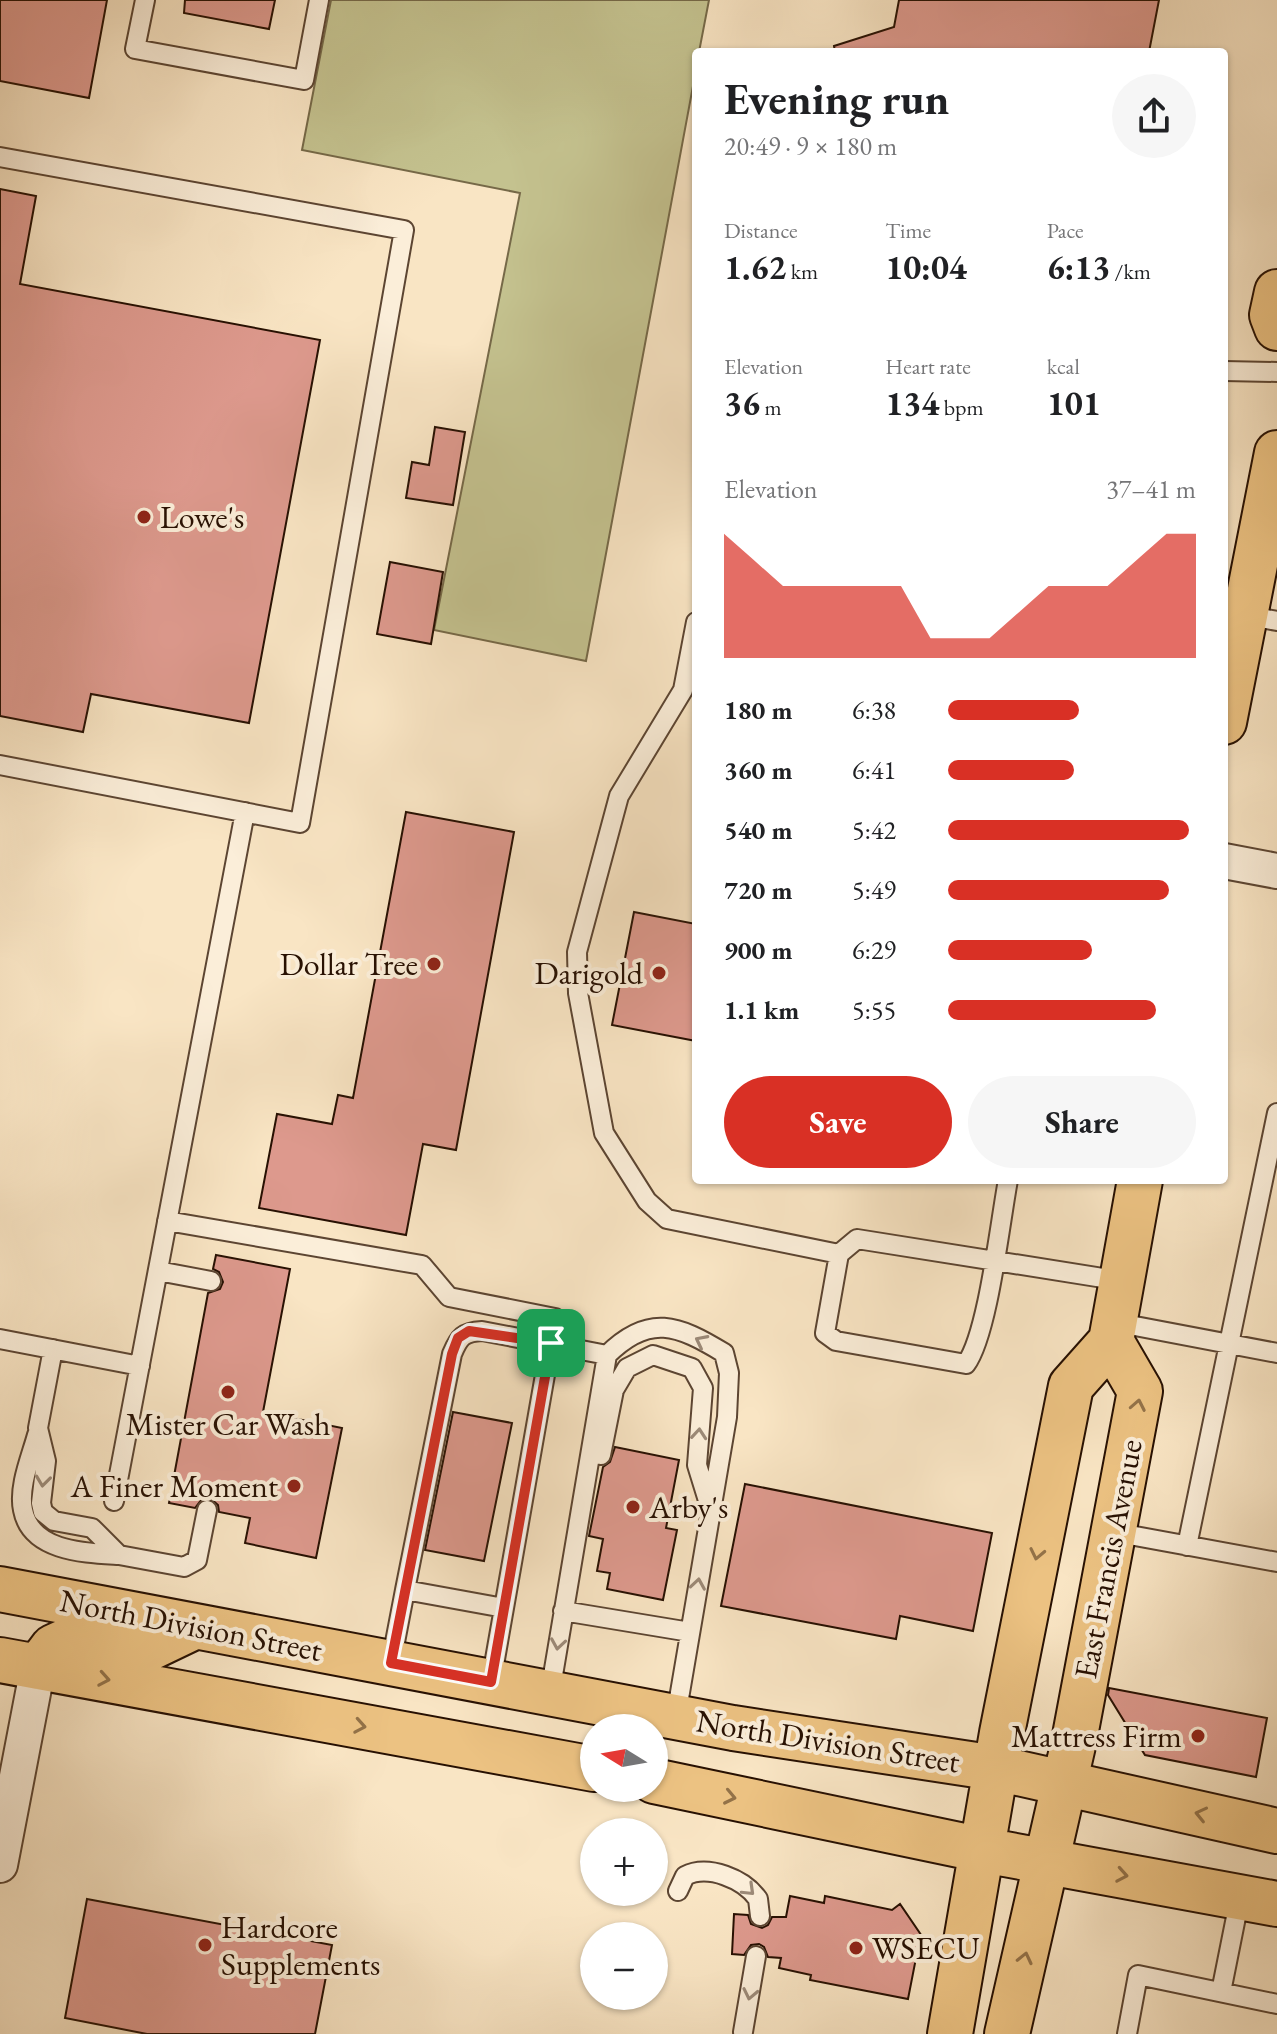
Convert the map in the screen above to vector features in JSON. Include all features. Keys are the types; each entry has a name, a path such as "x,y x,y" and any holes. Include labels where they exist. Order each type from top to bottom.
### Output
{"main road":[{"path":"1277,292 1272,315 1277,328"},
{"path":"1228,711 1261,618 1277,453"},
{"path":"950,2034 996,1768 1071,1386 1116,1315 1139,1184"},
{"name":"East Francis Avenue","path":"1007,2034 1074,1741 1140,1391 1116,1315"},
{"name":"North Division Street","path":"0,1589 676,1716 996,1768 1277,1831"},
{"path":"19,1664 64,1642 79,1640 146,1650 194,1627"},
{"path":"19,1664 580,1766"},
{"path":"668,1784 983,1850 1259,1900"}],"street":[{"path":"1228,862 1277,871"},
{"path":"0,1865 19,1664"}],"lane":[{"path":"145,0 135,49 304,80 319,0"},
{"path":"0,157 404,230 300,823 0,765"},
{"path":"1228,371 1277,372"},
{"path":"692,643 683,690 619,796 577,952 578,993 594,1095 604,1133 647,1201 667,1219 839,1254"},
{"path":"114,1501 245,812"},
{"path":"1187,1546 1277,1113"},
{"path":"1007,1184 994,1260 976,1351 966,1364 836,1341 825,1333 839,1254 857,1239 994,1260 1116,1315 1228,1344 1277,1353"},
{"path":"167,1221 422,1265 449,1297 555,1318 491,1682"},
{"path":"158,1271 211,1281"},
{"path":"550,1693 607,1355 627,1335 661,1326 698,1337 724,1353 729,1373 727,1417 676,1716"},
{"path":"391,1663 452,1354 458,1338 469,1331 482,1331 607,1355"},
{"path":"0,1339 140,1366"},
{"path":"53,1349 38,1428 46,1461 41,1503 43,1512 54,1521 92,1528 119,1555 184,1567 197,1560 207,1510"},
{"path":"576,1534 593,1491 614,1390 627,1368 653,1355 692,1368 703,1388 697,1465 711,1510"},
{"path":"1113,1532 1277,1562"},
{"path":"405,1590 504,1608"},
{"path":"563,1611 690,1632"},
{"path":"678,1891 685,1876 696,1871 736,1879 758,1899 760,1916"},
{"path":"1221,1992 1259,1900"},
{"path":"743,2032 756,1956"},
{"path":"1127,2034 1138,1975 1277,2004"}],"shaded area":[{"path":"331,0 709,0 700,48 692,48 692,91 586,661 434,630 520,193 302,150"}],"building":[{"path":"0,0 107,0 89,98 0,81"},
{"path":"185,0 275,0 269,29 184,13"},
{"path":"899,0 1159,0 1150,48 834,48 894,27"},
{"name":"Lowe's","path":"0,189 36,196 20,284 320,340 249,723 91,694 83,732 0,716"},
{"path":"435,427 465,432 453,505 406,498 412,462 429,465"},
{"path":"390,562 443,572 431,644 377,634"},
{"name":"Dollar Tree","path":"406,812 514,832 456,1150 423,1144 406,1235 259,1208 277,1114 332,1124 338,1095 353,1098"},
{"name":"Darigold","path":"634,912 692,923 692,1040 612,1025"},
{"name":"Mister Car Wash","path":"216,1255 290,1269 263,1412 342,1428 316,1558 245,1543 250,1518 219,1512 218,1505 210,1498 202,1499 195,1508 169,1503 208,1293 220,1289 223,1282 219,1272 213,1269"},
{"path":"453,1412 512,1423 484,1561 425,1550"},
{"name":"Arby's","path":"615,1447 679,1460 666,1528 677,1530 663,1600 607,1589 610,1573 597,1571 603,1539 589,1536 603,1467 610,1462"},
{"path":"745,1484 992,1533 973,1631 900,1616 896,1639 721,1606"},
{"name":"Mattress Firm","path":"1109,1688 1267,1718 1256,1777 1145,1755 1108,1695"},
{"name":"WSECU","path":"790,1896 824,1903 825,1896 892,1910 900,1904 930,1948 916,1958 908,1999 810,1980 811,1975 779,1968 781,1958 768,1957 764,1947 759,1944 751,1945 744,1955 732,1954 734,1914 748,1915 751,1924 762,1928 768,1925 772,1917 786,1917"},
{"path":"87,1899 332,1945 315,2034 147,2034 65,2018"}],"place":[{"name":"Lowe's","path":"144,517"},
{"name":"Dollar Tree","path":"434,964"},
{"name":"Darigold","path":"659,973"},
{"name":"Mister Car Wash","path":"228,1392"},
{"name":"A Finer Moment","path":"294,1486"},
{"name":"Arby's","path":"633,1507"},
{"name":"Mattress Firm","path":"1198,1736"},
{"name":"Hardcore Supplements","path":"205,1945"},
{"name":"WSECU","path":"856,1948"}],"route":[{"path":"469,1331 482,1331 551,1343 491,1682 391,1663 452,1354 458,1338 469,1331"}]}
